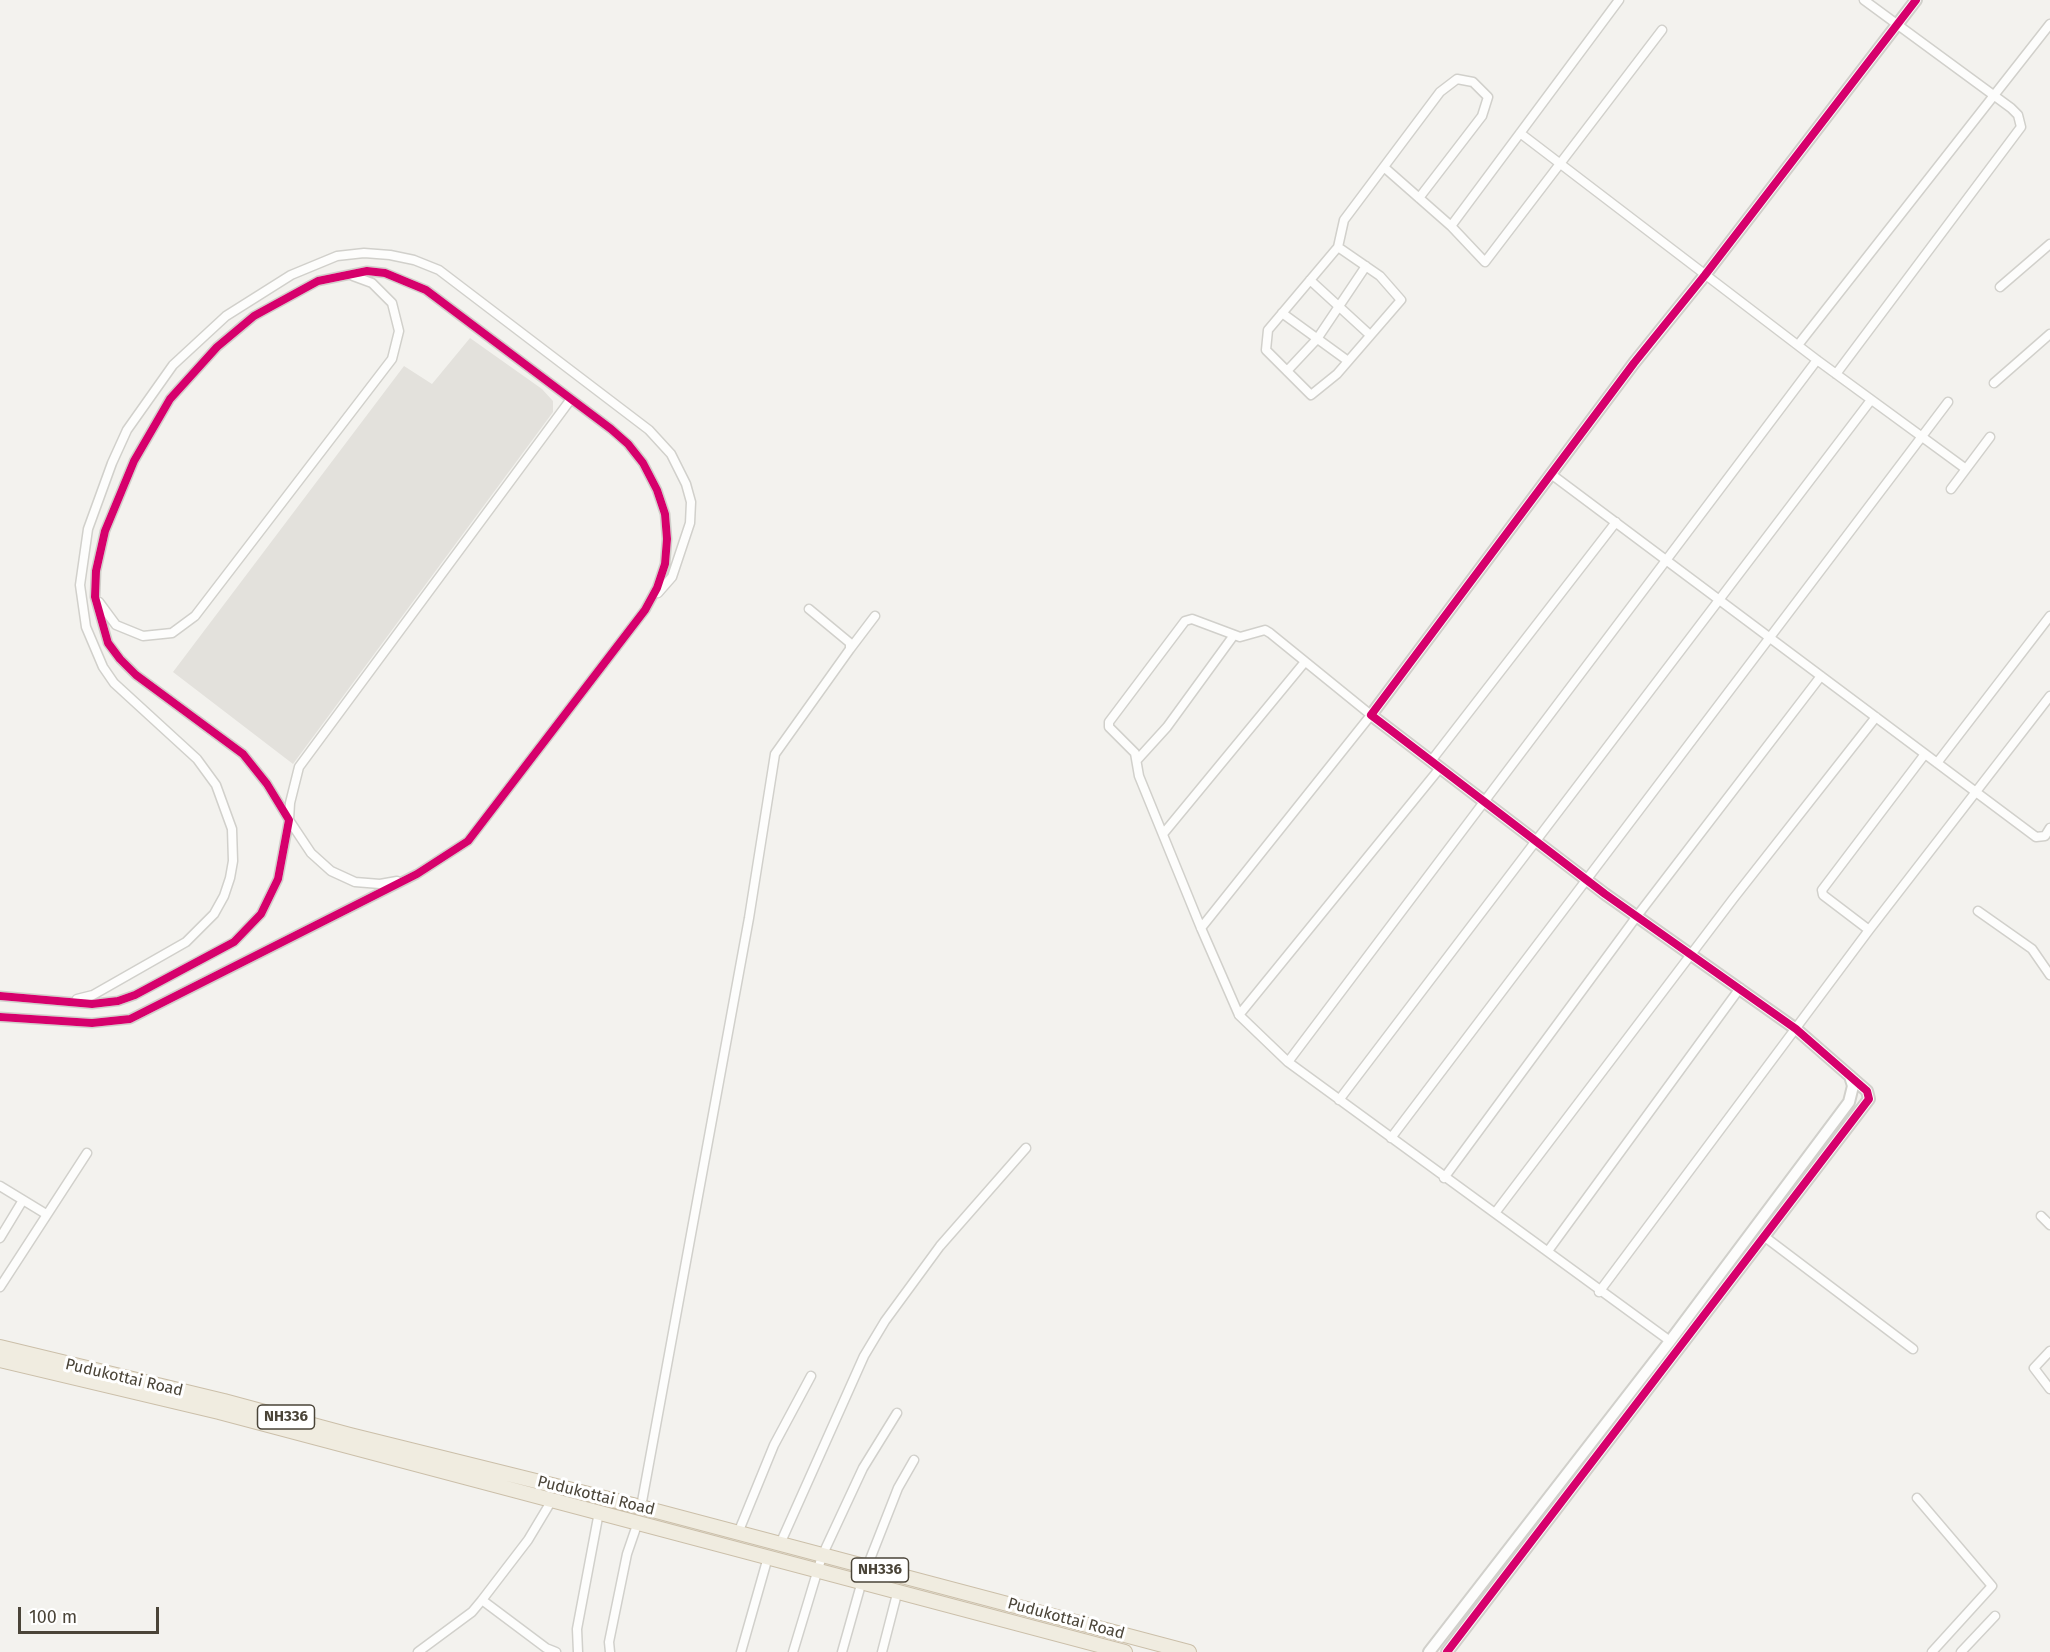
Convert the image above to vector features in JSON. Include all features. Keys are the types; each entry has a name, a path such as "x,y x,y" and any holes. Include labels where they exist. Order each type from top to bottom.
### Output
{"highway":[{"name":"Pudukottai Road","path":"0,1347 224,1401 350,1435 641,1507 1189,1652"},
{"name":"Pudukottai Road","path":"0,1360 219,1412 898,1590 1125,1652"},
{"path":"1031,1628 1034,1611"}],"street":[{"path":"1451,226 1619,0"},
{"path":"1836,374 2021,127 2018,115 1864,0"},
{"path":"1202,928 1371,715 1634,363 1705,275 1916,0"},
{"path":"1798,345 2050,24"},
{"path":"1385,168 1451,226 1485,262 1662,30"},
{"path":"1338,247 1380,276 1401,300 1348,361 1311,395 1266,350 1268,330 1338,247 1344,220 1440,93 1457,80 1473,82 1488,97 1482,116 1419,198"},
{"path":"1520,133 1817,360 1966,470"},
{"path":"2000,287 2050,244"},
{"path":"0,1017 92,1023 130,1019 417,874 458,849 477,832 672,577 690,524 691,502 686,484 671,454 649,430 439,270 414,260 364,253 337,256 291,275 226,316 173,365 127,430 112,463 84,549 81,603 94,649 114,683 197,759 223,799 232,829 233,861 224,896 214,914 186,942 93,995 58,1001"},
{"path":"1287,371 1317,339 1366,266"},
{"path":"417,874 380,884 354,882 330,871 311,853 256,768 243,754 136,675 108,643 100,622 95,597 95,578 105,531 134,461 185,380 217,347 254,316 318,281 367,271 385,273 426,290 628,444 643,463 657,490 665,514 666,548 657,588 645,610"},
{"path":"95,578 97,596 104,612 116,625 134,634 163,636 189,623 195,616 392,359 399,331 392,303 372,283 346,275"},
{"path":"1310,280 1370,335"},
{"path":"1282,313 1348,361"},
{"path":"1994,383 2050,334"},
{"path":"1288,1062 1817,360"},
{"path":"0,996 92,1004 118,1001 234,942 255,921 271,897 278,879 295,780 305,756 571,399"},
{"path":"1339,1100 1871,400"},
{"path":"1391,1138 1948,402"},
{"path":"1951,489 1990,437"},
{"path":"1551,474 2036,837 2040,838 2050,828"},
{"path":"1431,760 1616,522"},
{"path":"809,609 850,643 850,650"},
{"path":"641,1507 749,918 775,754 875,616"},
{"path":"1937,763 2050,616"},
{"path":"1447,1652 1866,1105 1869,1099 1867,1091 1796,1029 1535,840 1264,630 1240,637 1192,619 1185,621 1108,722 1113,733 1135,753 1139,776 1239,1015 1288,1062 1444,1178 1548,1251 1599,1292 1670,1341"},
{"path":"1137,760 1167,727 1234,635"},
{"path":"1163,834 1304,663"},
{"path":"1444,1178 1637,916 1821,676"},
{"path":"1599,1292 1869,930 2050,696"},
{"path":"1495,1213 1545,1144 1876,717"},
{"path":"1869,930 1823,895 1822,890 1925,754"},
{"path":"1239,1015 1440,768"},
{"path":"1978,911 2032,949 2050,975"},
{"path":"1548,1251 1740,988"},
{"path":"1429,1652 1670,1341 1849,1102 1853,1086 1849,1074"},
{"path":"780,1544 864,1356 885,1321 940,1246 1026,1148"},
{"path":"0,1287 87,1154"},
{"path":"0,1186 46,1214"},
{"path":"0,1238 23,1200"},
{"path":"2041,1216 2050,1225"},
{"path":"1765,1237 1913,1349"},
{"path":"1747,1239 1757,1247"},
{"path":"2050,1351 2034,1368 2050,1389"},
{"path":"738,1533 774,1445 811,1376"},
{"path":"793,1652 822,1556 863,1468 897,1413"},
{"path":"867,1567 898,1488 914,1460"},
{"path":"1569,1471 1578,1480"},
{"path":"1917,1498 1992,1586 1932,1652"},
{"path":"418,1652 472,1612 528,1540 552,1500"},
{"path":"577,1652 577,1629 599,1512"},
{"path":"610,1652 609,1642 627,1554 638,1522"},
{"path":"741,1652 768,1557"},
{"path":"842,1652 862,1581"},
{"path":"882,1652 898,1590"},
{"path":"482,1600 544,1650 556,1652"},
{"path":"1961,1652 1995,1616"}],"shaded area":[{"path":"470,338 542,389 553,401 553,412 293,764 173,672 404,366 432,384"}],"cycle path":[{"path":"1447,1652 1869,1099 1867,1091 1796,1029 1605,894 1371,715 1634,363 1705,275 1916,0"},
{"path":"0,996 92,1004 118,1001 135,995 234,942 261,914 278,879 289,820 267,784 243,754 136,675 120,659 108,643 95,597 96,571 105,531 134,461 170,399 217,347 254,316 318,281 367,271 385,273 426,290 628,444 643,463 657,490 665,514 667,539 665,564 657,588 645,610 468,841 417,874 130,1019 92,1023 0,1017"}]}
